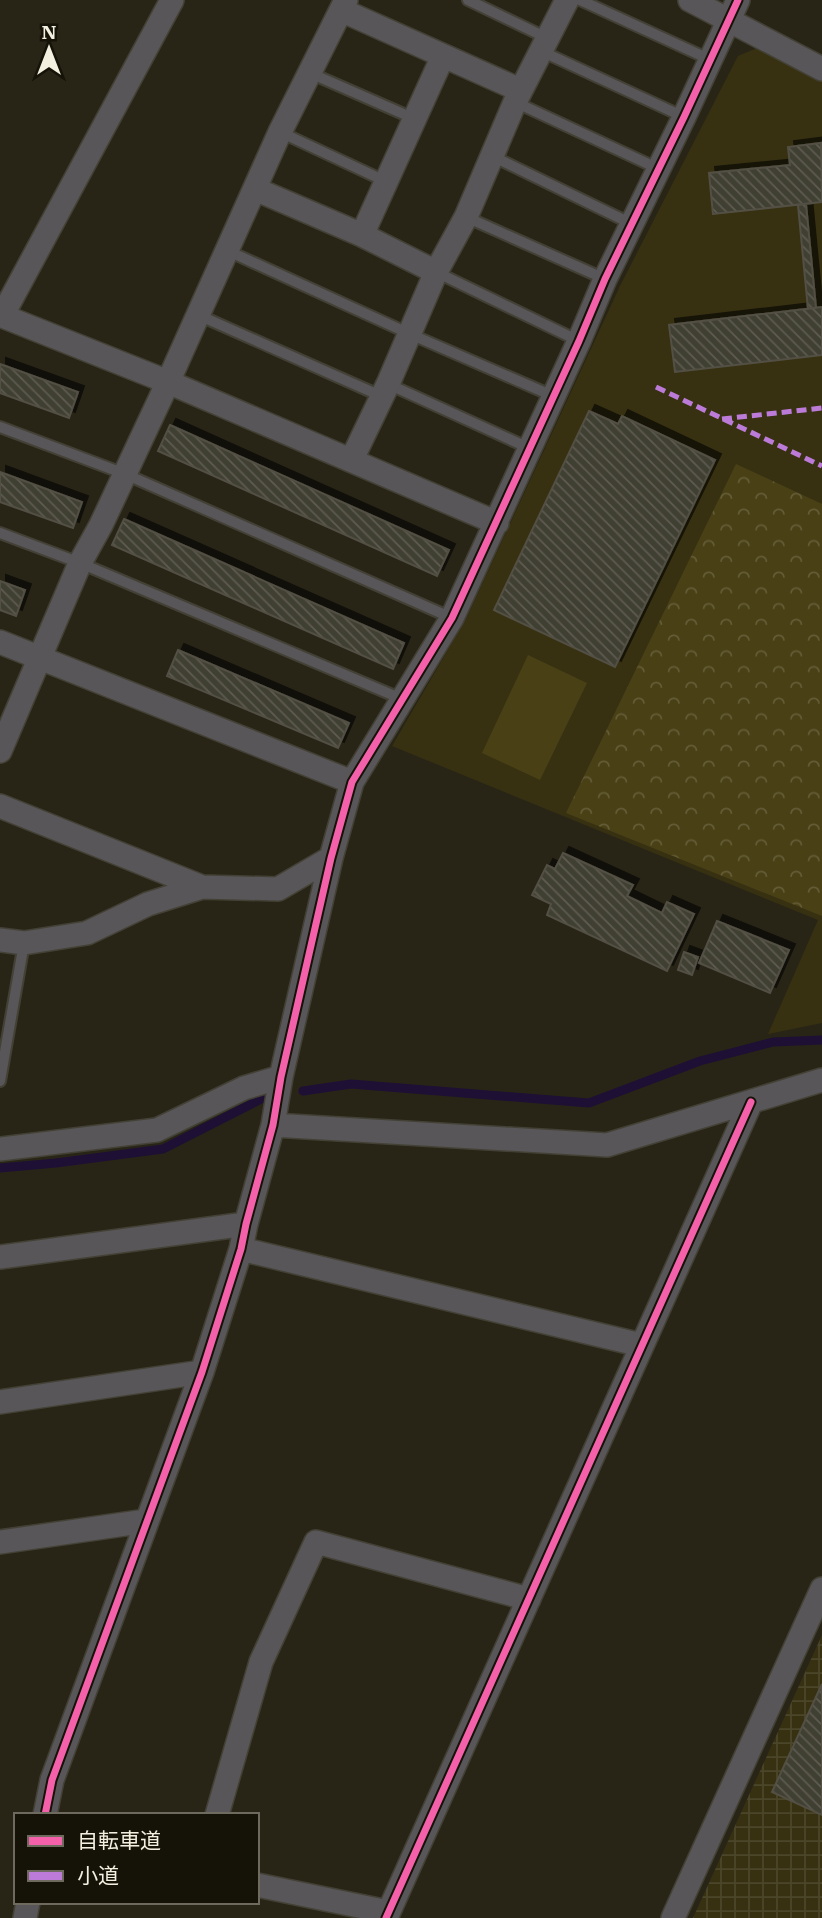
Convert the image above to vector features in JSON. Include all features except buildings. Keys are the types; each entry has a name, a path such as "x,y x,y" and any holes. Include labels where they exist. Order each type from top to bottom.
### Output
{"street":[{"path":"172,0 1,316 168,382 497,523"},
{"path":"352,459 436,272 466,217 517,96 567,0"},
{"path":"690,0 734,10 822,69"},
{"path":"0,751 80,562 101,526 280,132 343,5 517,96"},
{"path":"45,1813 52,1780 202,1372 241,1249 273,1125 281,1077 331,858 352,782 452,618 605,279 734,10"},
{"path":"362,235 443,56"},
{"path":"255,189 362,235 436,272"},
{"path":"0,642 352,782"},
{"path":"0,806 202,887"},
{"path":"0,940 24,943 87,933 148,904 202,887 278,889 331,858"},
{"path":"0,1149 157,1130 244,1088 281,1077"},
{"path":"273,1125 607,1145 822,1080"},
{"path":"259,1885 387,1915 751,1102"},
{"path":"0,1257 246,1224"},
{"path":"241,1249 641,1345"},
{"path":"0,1402 202,1372"},
{"path":"0,1542 146,1521"},
{"path":"218,1813 261,1662 316,1542 529,1600"},
{"path":"673,1918 822,1589"}],"lane":[{"path":"468,0 544,44 684,117"},
{"path":"580,0 712,60"},
{"path":"310,73 415,119"},
{"path":"517,96 659,169"},
{"path":"280,132 385,181"},
{"path":"492,156 632,224"},
{"path":"466,217 605,279"},
{"path":"226,249 553,396"},
{"path":"436,272 579,341"},
{"path":"196,314 529,447"},
{"path":"0,427 125,474 452,618"},
{"path":"0,533 80,562 402,699"},
{"path":"0,1081 24,943"}],"shaded area":[{"path":"757,48 822,82 822,1023 768,1034 818,920 392,746 466,619 620,286 738,56"},
{"path":"822,1635 822,1918 693,1918"}],"green space":[{"path":"736,464 822,504 822,916 566,813"},
{"path":"528,655 587,683 540,780 482,753"}],"waterway":[{"path":"303,1091 351,1084 589,1103 700,1061 773,1042 822,1040"},
{"path":"0,1168 163,1149 265,1097"}],"marked path":[{"path":"656,387 822,466"},
{"path":"722,419 822,408"}],"cycle path":[{"path":"45,1813 52,1780 202,1372 241,1249 273,1125 281,1077 331,858 352,782 452,618 605,279 738,0"},
{"path":"386,1918 751,1102"}]}
